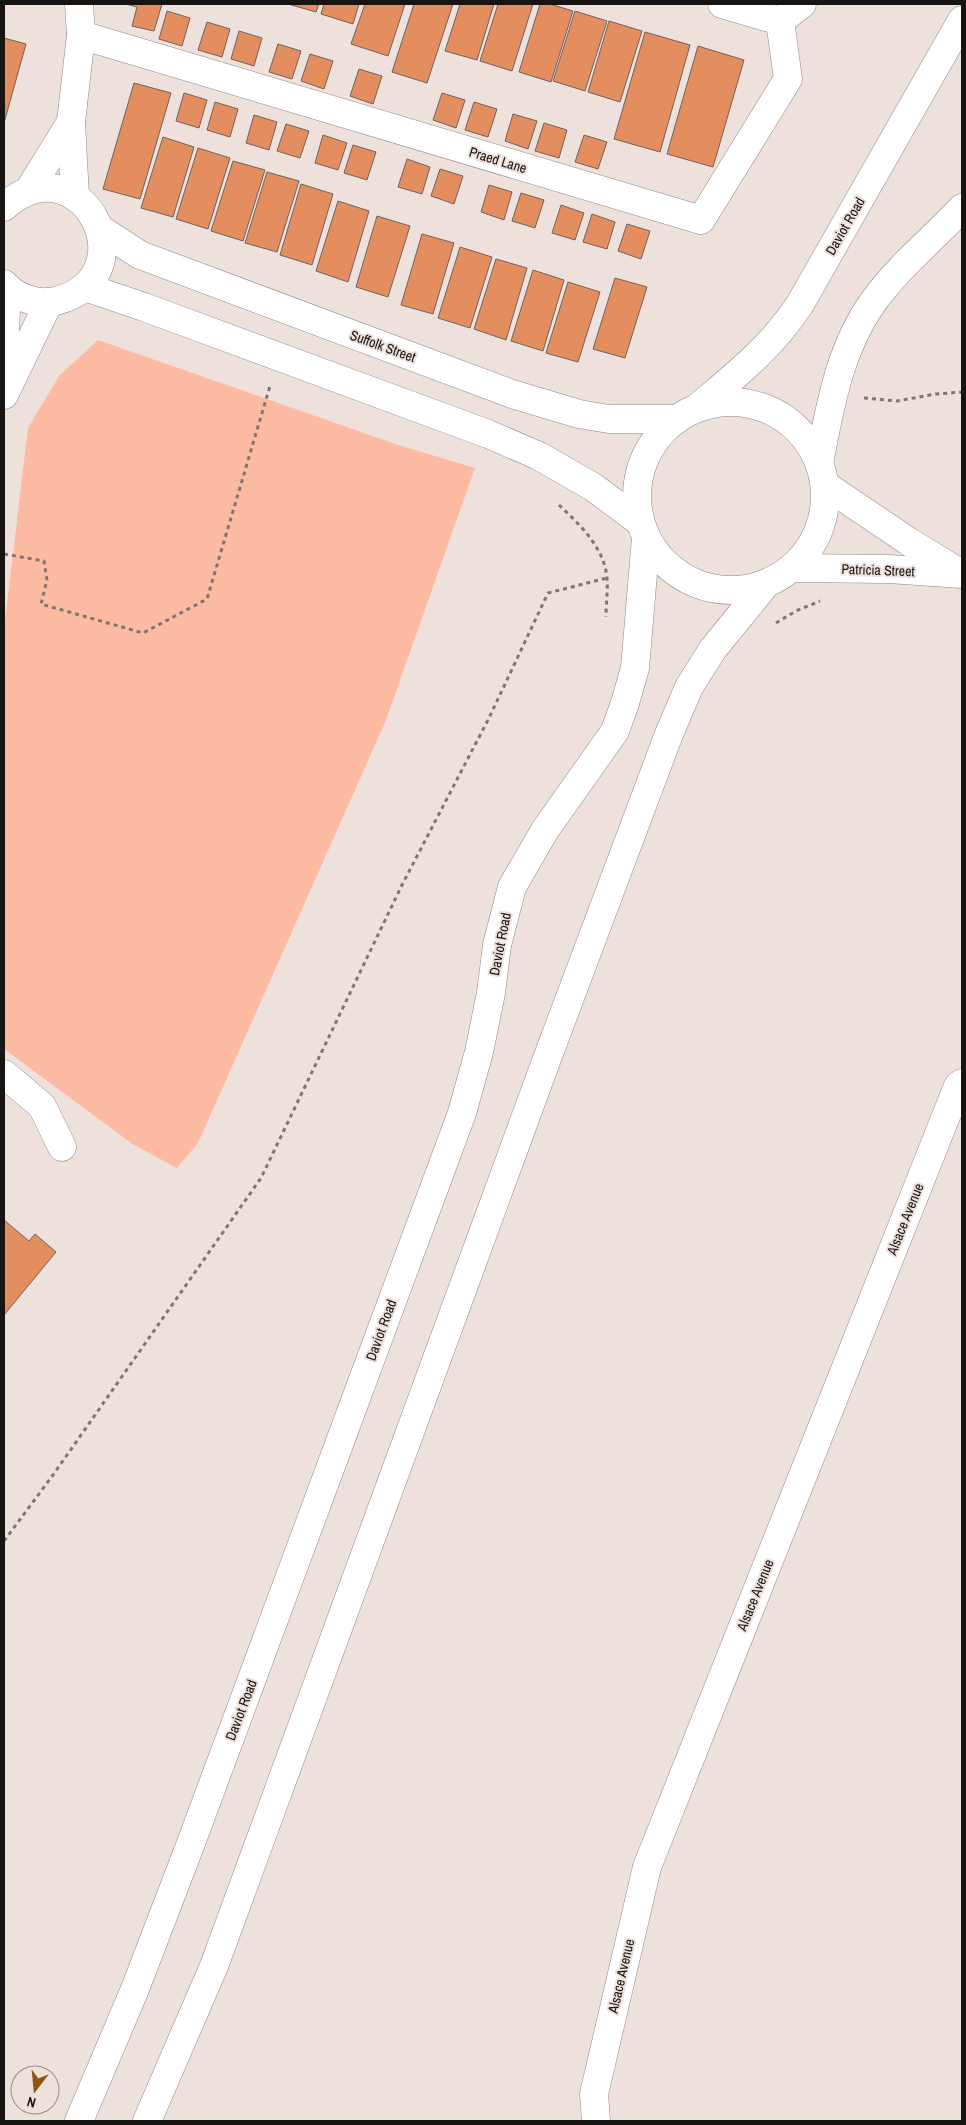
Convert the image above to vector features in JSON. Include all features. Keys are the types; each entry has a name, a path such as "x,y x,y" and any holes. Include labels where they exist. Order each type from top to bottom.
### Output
{"street":[{"path":"75,197 71,122 81,35 79,4"},
{"path":"722,4 780,21 802,4"},
{"name":"Daviot Road","path":"79,2121 135,1989 191,1843 462,1113 479,1052 491,993 497,945 512,887 545,830 615,731 625,703 635,668 643,530 636,489 644,456 658,436 764,350 785,328 962,20"},
{"name":"Praed Lane","path":"81,35 701,220 788,78 780,21"},
{"path":"13,198 71,122"},
{"path":"5,286 20,296 34,301 49,302 68,298 85,287 95,274 101,260 103,245 100,230 94,216 86,205 75,197 60,190 44,188 13,198"},
{"path":"85,287 144,307 496,438 539,456 593,486 643,530 659,558 676,573 696,584 719,590 742,590 765,585 793,568 808,551 819,530 825,508 822,474 834,389 844,357 857,329 873,303 892,279 962,208"},
{"name":"Suffolk Street","path":"100,230 140,255 512,394 579,414 609,419 687,413 719,403 741,402 763,408 783,418 798,430 811,445 822,474"},
{"path":"4,353 5,286"},
{"path":"4,395 49,302"},
{"name":"Patricia Street","path":"822,474 908,541 962,574"},
{"name":"Patricia Street","path":"793,568 890,569 962,574"},
{"path":"147,2121 214,1966 548,1056 669,734 689,687 713,649 765,585"},
{"path":"4,1074 42,1106 62,1147"},
{"name":"Alsace Avenue","path":"596,2121 594,2094 647,1867 958,1086 962,1083"}],"path":[{"path":"4,554 44,562 47,580 41,604 143,633 207,598 271,383"},
{"path":"863,398 896,401 936,394 962,392"},
{"path":"558,505 590,537 602,556 607,578 606,617"},
{"path":"4,1541 53,1475 261,1178 402,885 489,718 548,592 607,578"}],"shaded area":[{"path":"98,340 398,445 475,468 386,720 198,1143 177,1168 134,1145 4,1049 4,629 28,428 59,376"}],"building":[{"path":"126,4 162,4 154,31 132,26 137,7"},
{"path":"288,4 319,4 316,12"},
{"path":"324,4 359,4 353,24 321,14"},
{"path":"365,4 405,4 388,56 351,44"},
{"path":"414,4 453,4 427,83 392,72"},
{"path":"460,4 494,4 477,60 445,51"},
{"path":"498,4 533,4 512,71 480,61"},
{"path":"540,4 550,4 573,11 551,82 519,72"},
{"path":"167,11 190,18 182,46 159,39"},
{"path":"575,11 607,21 585,91 553,81"},
{"path":"609,21 642,31 620,102 588,92"},
{"path":"207,22 230,29 222,57 198,50"},
{"path":"239,31 262,38 254,66 231,59"},
{"path":"645,32 690,45 660,152 614,139"},
{"path":"4,38 26,44 4,123"},
{"path":"278,44 301,51 292,79 269,72"},
{"path":"698,46 744,60 713,167 667,154"},
{"path":"310,54 333,61 324,89 301,81"},
{"path":"359,69 382,76 373,104 350,96"},
{"path":"134,83 171,93 140,199 103,189"},
{"path":"184,93 207,100 199,128 176,121"},
{"path":"442,93 465,100 456,128 433,120"},
{"path":"215,102 238,109 230,137 207,130"},
{"path":"474,102 497,109 488,137 465,130"},
{"path":"513,114 537,121 528,149 505,141"},
{"path":"254,115 277,122 269,150 246,143"},
{"path":"544,123 567,130 559,158 535,151"},
{"path":"286,124 309,131 300,158 277,151"},
{"path":"323,135 347,143 338,170 315,163"},
{"path":"584,135 607,142 598,169 575,162"},
{"path":"163,137 194,147 173,217 141,208"},
{"path":"353,145 376,152 367,180 344,173"},
{"path":"198,148 230,158 208,229 176,219"},
{"path":"407,159 430,167 422,194 398,187"},
{"path":"233,161 265,170 243,241 211,231"},
{"path":"440,169 463,176 454,204 431,196"},
{"path":"267,172 299,181 277,252 245,243"},
{"path":"301,184 333,194 312,265 280,255"},
{"path":"489,185 512,192 504,220 481,212"},
{"path":"521,193 544,200 535,228 512,221"},
{"path":"338,201 369,211 348,282 316,271"},
{"path":"561,205 584,213 575,240 552,233"},
{"path":"592,214 615,222 607,249 583,242"},
{"path":"377,216 410,226 388,297 356,287"},
{"path":"627,224 650,231 641,259 618,251"},
{"path":"422,234 454,243 433,314 401,305"},
{"path":"460,247 492,257 470,328 438,318"},
{"path":"496,259 527,268 506,340 474,329"},
{"path":"533,270 564,280 543,351 511,341"},
{"path":"615,278 647,287 625,358 593,349"},
{"path":"568,282 600,292 578,362 546,353"},
{"path":"4,1220 29,1241 35,1234 56,1252 4,1315"}]}
